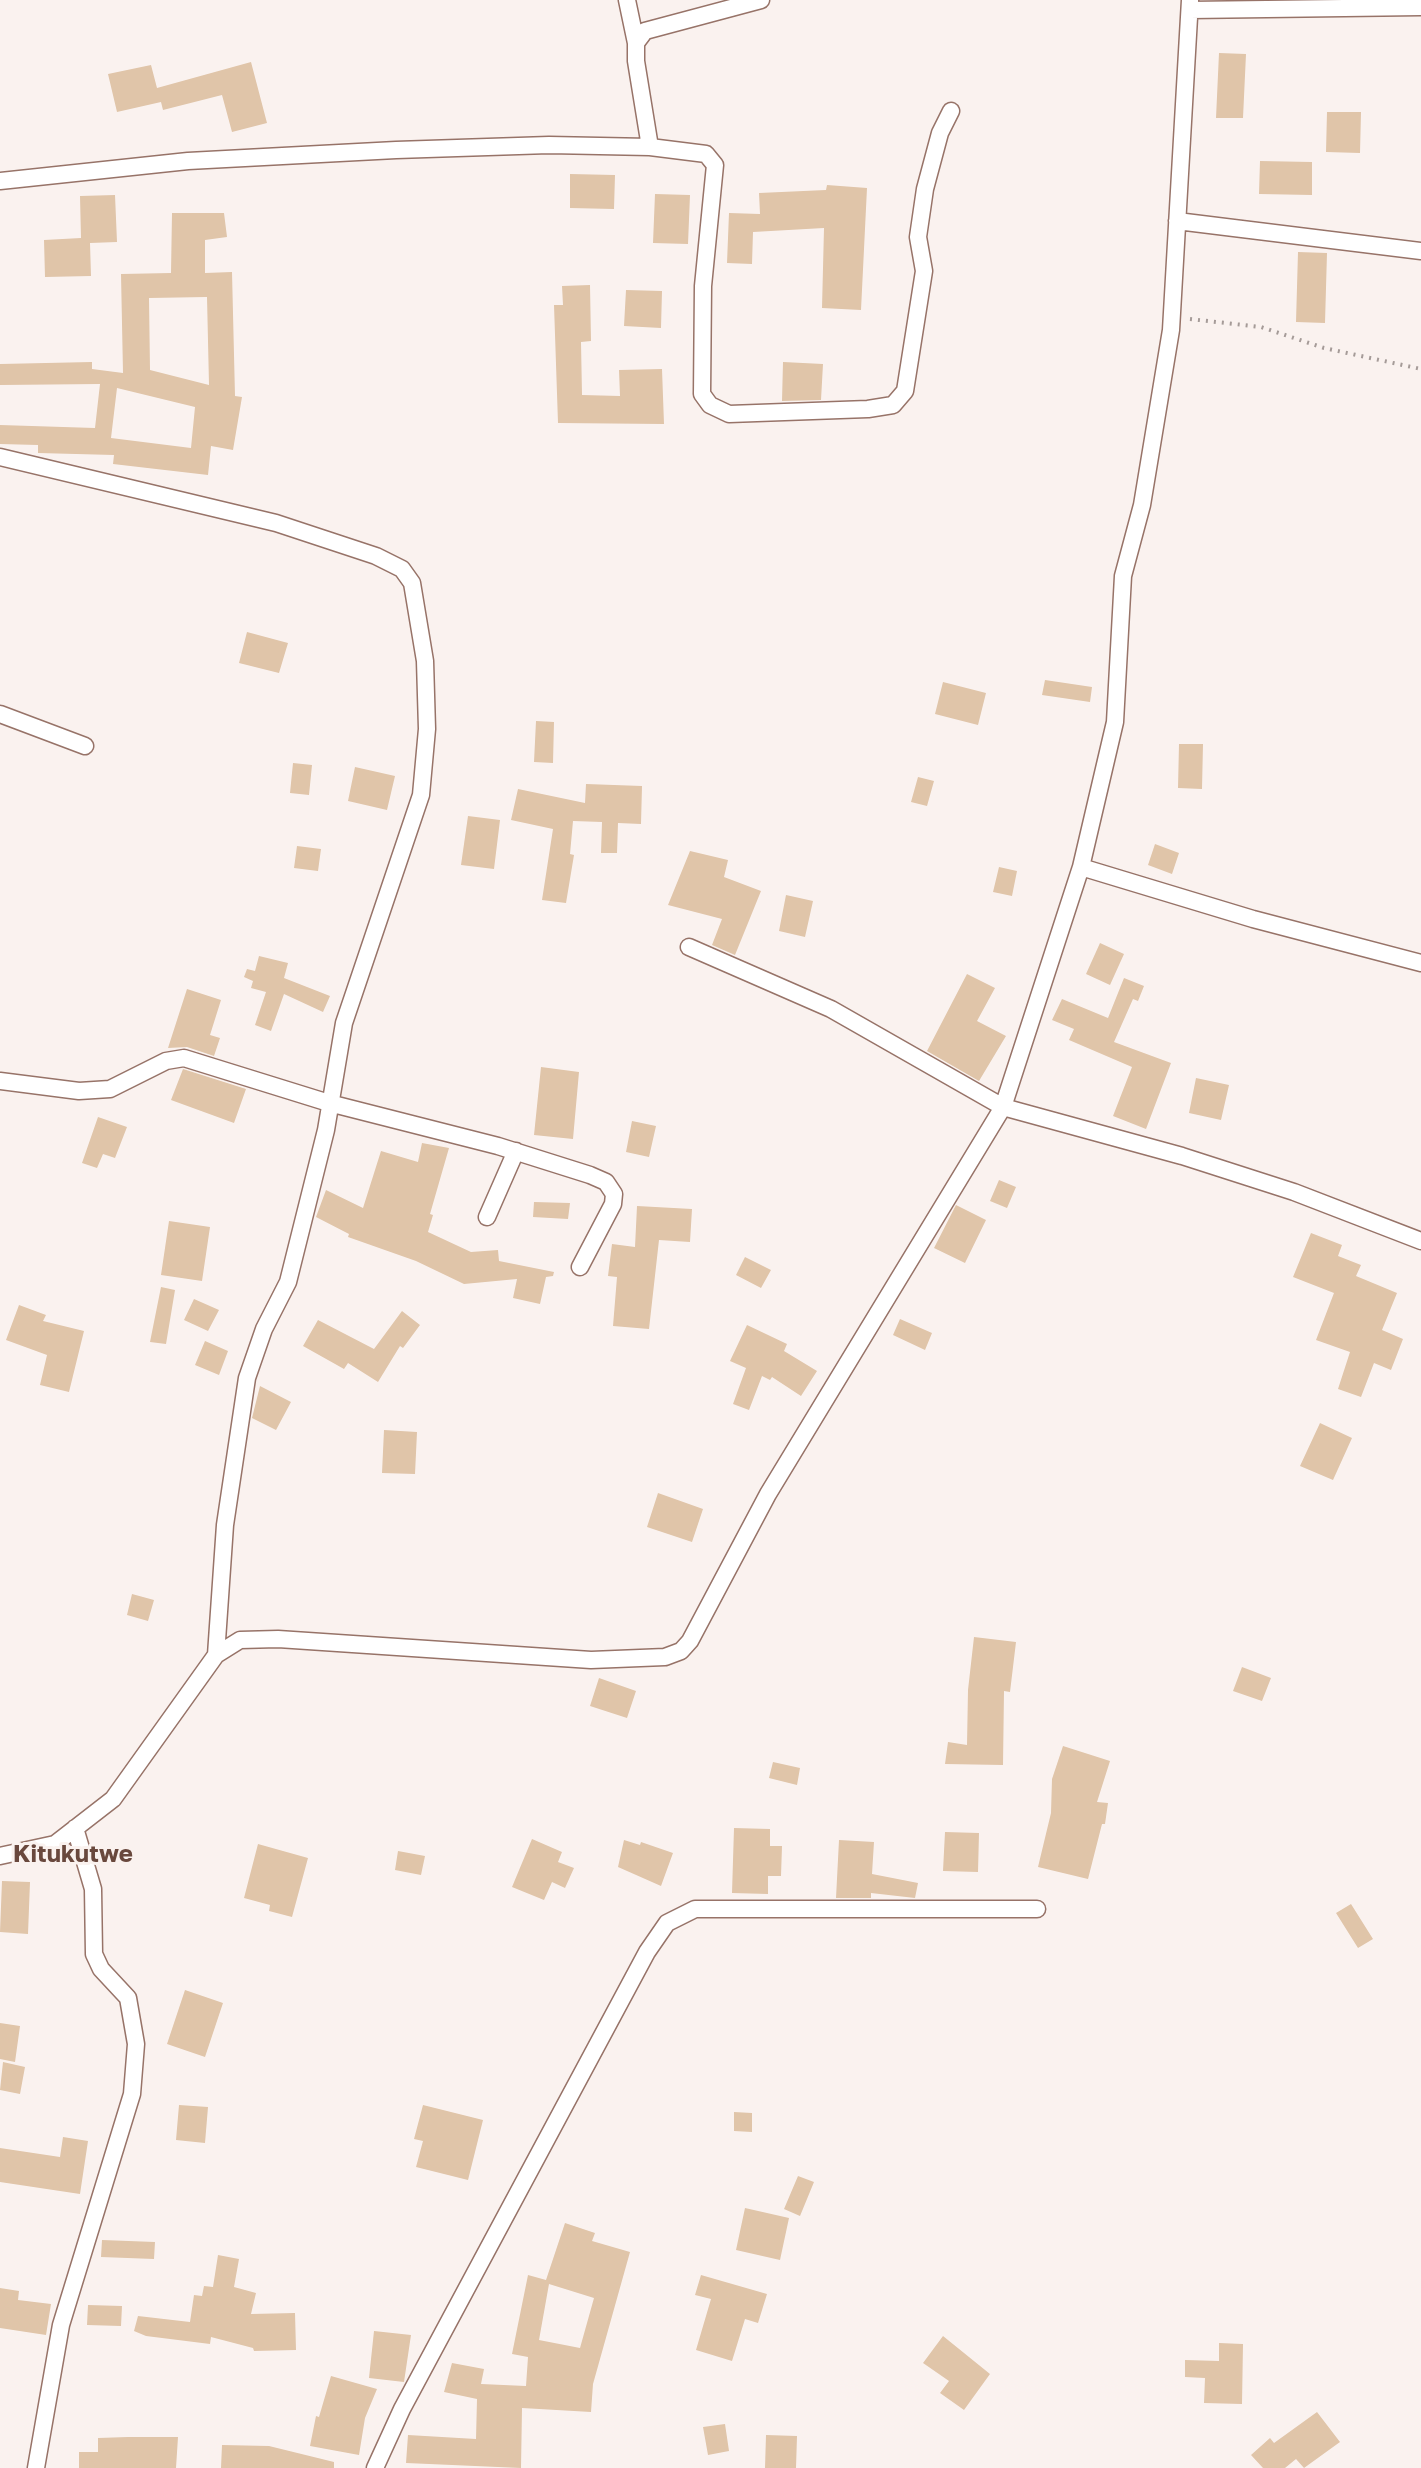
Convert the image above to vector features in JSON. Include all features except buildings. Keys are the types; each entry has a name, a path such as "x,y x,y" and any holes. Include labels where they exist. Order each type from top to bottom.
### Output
{"street":[{"path":"627,0 650,147"},
{"path":"636,43 645,31 761,0"},
{"path":"0,1856 55,1844 113,1799 216,1655 240,1640 278,1639 591,1660 641,1660 681,1651 768,1494 1003,1107 1081,867 1115,722 1123,576 1150,462 1172,317 1190,5 1421,7"},
{"path":"0,181 129,166 277,156 549,145 650,147 706,154 715,165 703,286 702,394 710,405 729,414 868,409 893,405 905,391 924,271 918,237 925,189 940,133 951,111"},
{"path":"1177,221 1421,251"},
{"path":"0,457 276,523 376,556 402,569 412,583 425,661 427,729 421,795 344,1023 326,1130 288,1282 264,1329 247,1378 225,1525 216,1655"},
{"path":"0,714 85,746"},
{"path":"1081,867 1253,919 1421,963"},
{"path":"689,947 831,1009 1003,1107 1182,1156 1294,1192 1421,1241"},
{"path":"0,1081 79,1091 110,1089 166,1061 184,1058 329,1103 516,1151 597,1177 606,1182 614,1194 613,1204 580,1267"},
{"path":"487,1217 516,1151"},
{"path":"36,2468 61,2325 132,2094 136,2044 128,1998 101,1969 94,1954 93,1889 75,1828"},
{"path":"375,2468 417,2381 647,1952 667,1923 695,1909 1037,1909"}],"path":[{"path":"1172,317 1261,327 1324,348 1421,369"}],"district":[{"name":"Kitukutwe","path":"73,1854"}]}
